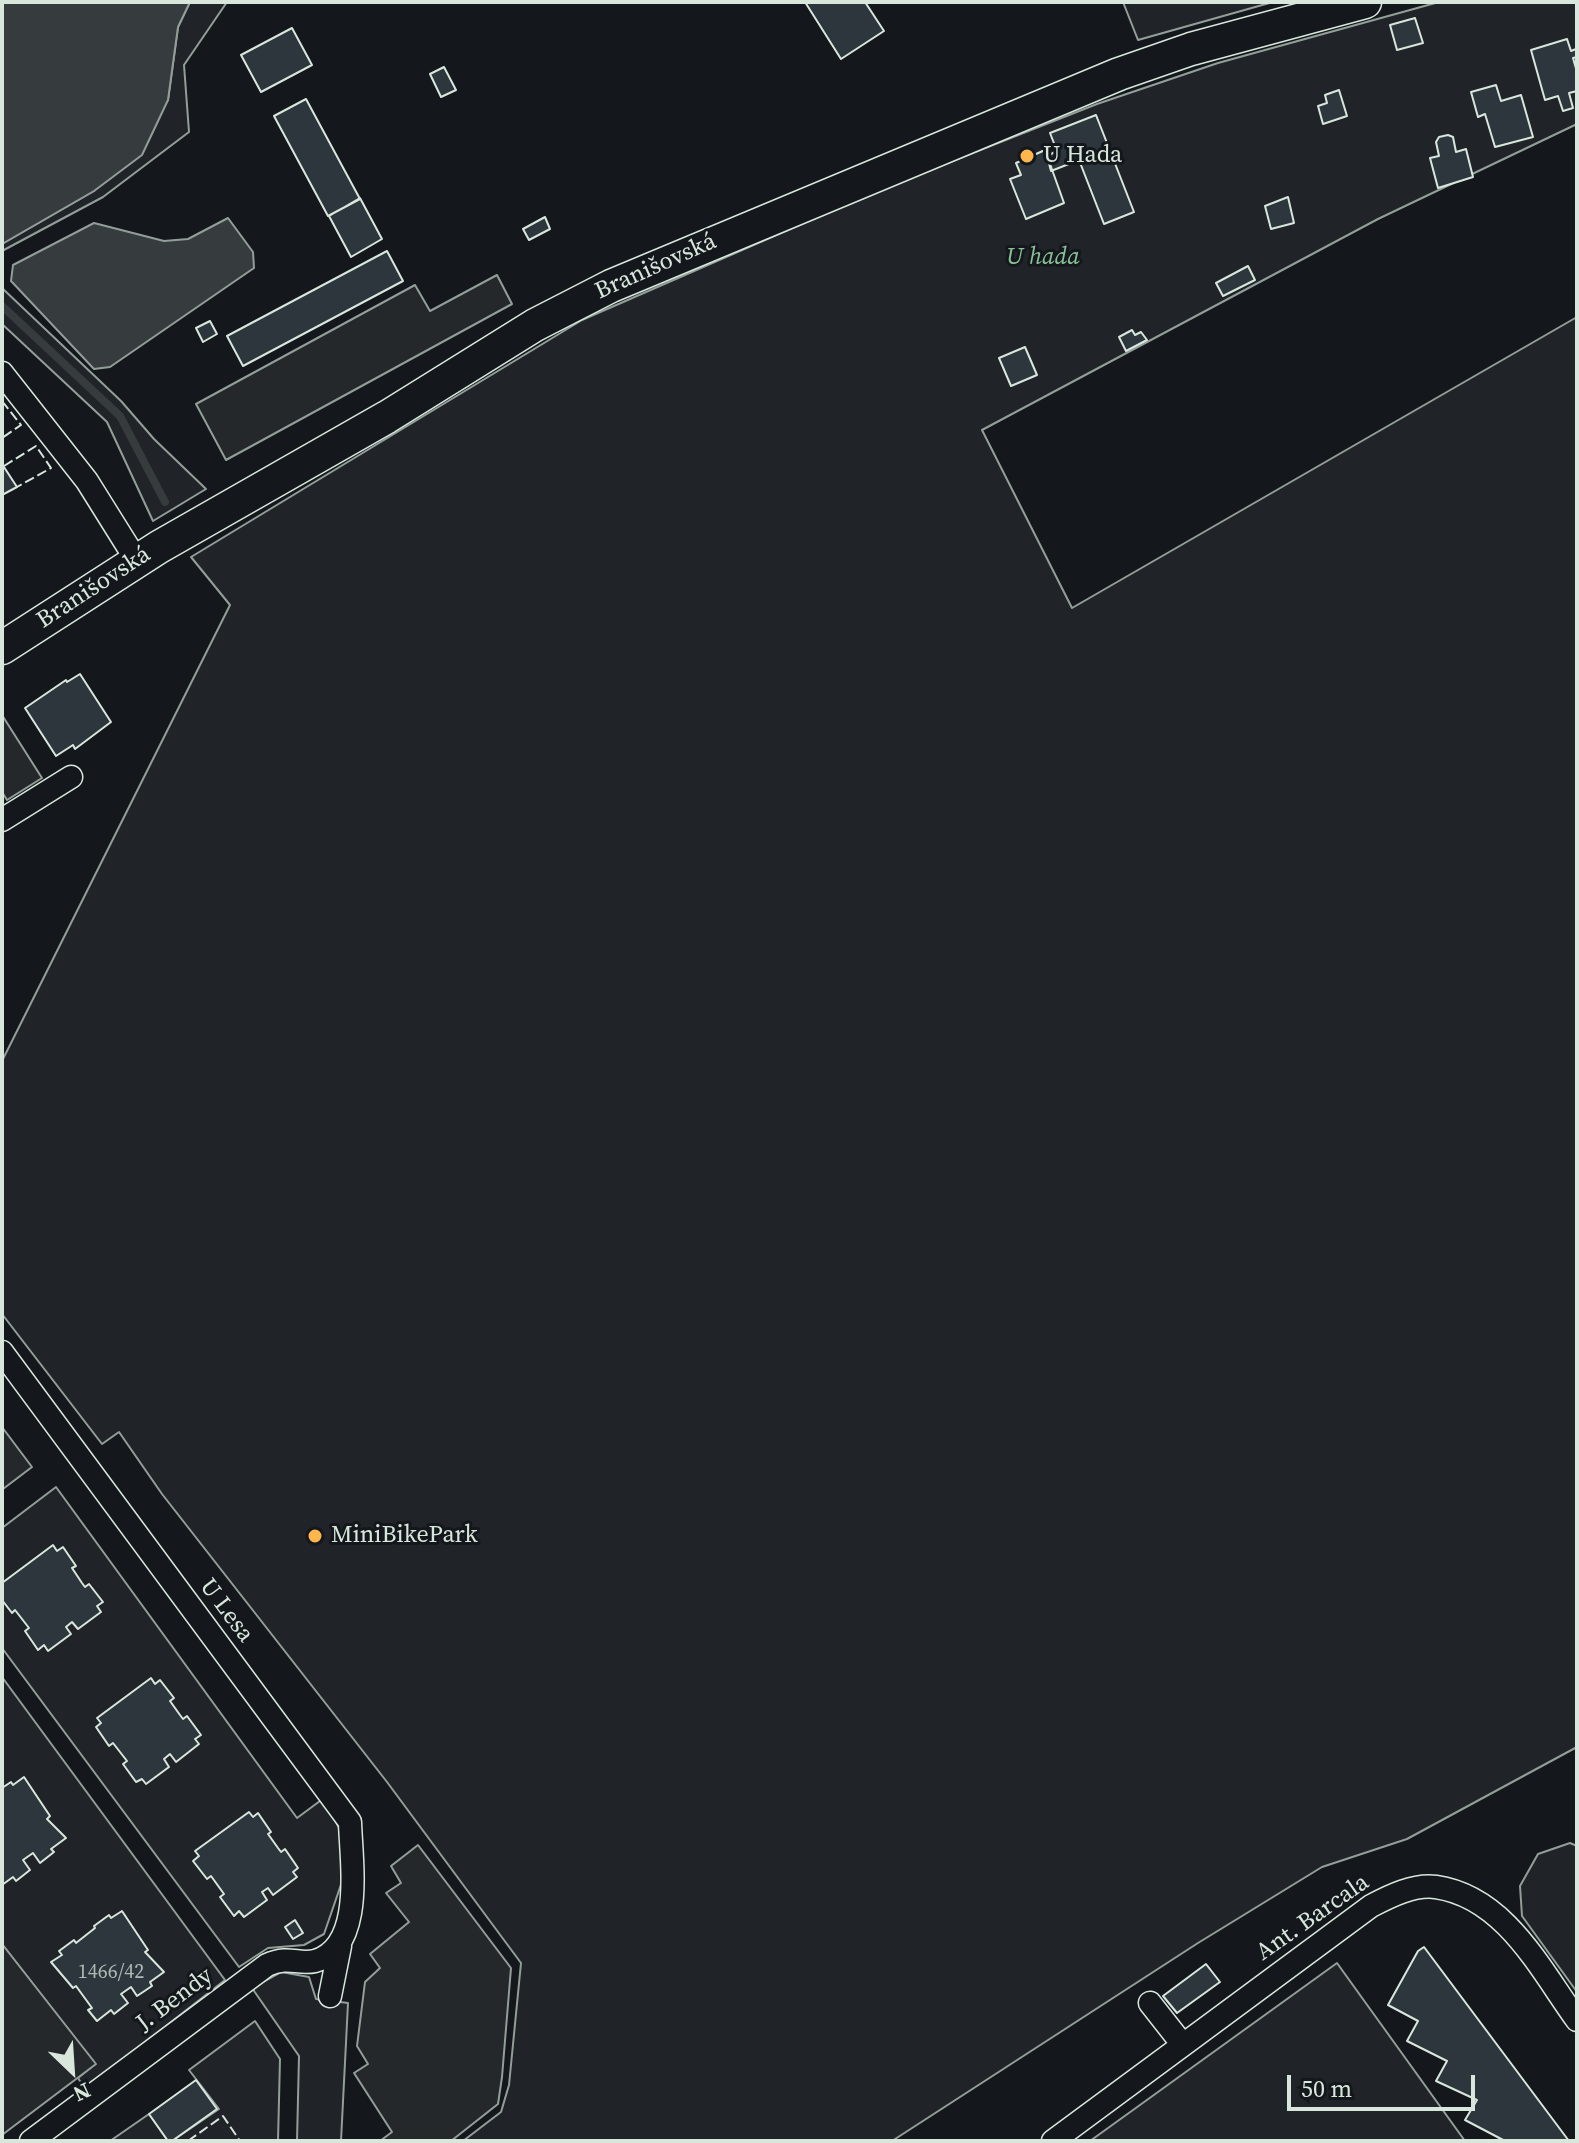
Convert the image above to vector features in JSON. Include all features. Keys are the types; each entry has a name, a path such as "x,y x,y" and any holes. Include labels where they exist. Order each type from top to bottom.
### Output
{"street":[{"name":"Branišovská","path":"2,648 137,561 387,417 535,325 611,286 1119,74 1191,49 1365,2"},
{"path":"2,373 87,481 137,561"},
{"path":"2,820 71,777"},
{"name":"U Lesa","path":"2,1352 350,1822 352,1887 349,1920 340,1946"},
{"name":"Ant. Barcala","path":"1053,2141 1371,1906 1396,1893 1433,1887 1470,1897 1509,1926 1577,2020"},
{"path":"330,1996 340,1946"},
{"name":"J. Bendy","path":"31,2141 267,1965 282,1959 312,1962 340,1946"},
{"path":"1150,2003 1183,2045"}],"green space":[{"path":"190,2 227,2 184,65 189,132 103,197 2,251 2,244 94,191 168,100 178,27"},
{"path":"1123,2 1273,2 1138,40"},
{"name":"U hada","path":"1439,2 1577,2 1577,124 1378,219 982,430 1072,608 1577,317 1577,1747 1407,1839 1322,1867 1198,1943 892,2141 463,2141 501,2112 509,2085 521,1963 387,1782 162,1494 119,1432 102,1444 2,1314 2,1061 230,605 191,557 582,320 884,188 1097,104 1218,63"},
{"path":"2,288 121,401 154,439 206,489 153,521 107,422 2,324"},
{"path":"56,1487 297,1818 324,1798 345,1840 345,1873 324,1934 304,1945 268,1948 239,1967 2,1648 2,1528"},
{"path":"2,1677 225,1980 85,2089 78,2078 95,2064 2,1944"},
{"path":"1570,1843 1577,1846 1577,1992 1522,1916 1520,1886 1538,1854"},
{"path":"1337,1963 1465,2141 1090,2141"},
{"path":"281,1972 309,1977 316,1999 348,2003 341,2141 297,2141 299,2056 252,1988"},
{"path":"255,2021 280,2059 278,2141 172,2141 219,2109 189,2070"},
{"path":"149,2114 168,2141 110,2141"}],"shaded area":[{"path":"2,2 190,2 178,27 168,100 142,155 94,191 2,244"},
{"path":"228,218 253,252 254,268 110,367 94,369 11,281 13,265 94,223 164,241 188,239"},
{"path":"497,275 512,304 226,460 196,404 415,285 430,311"},
{"path":"2,715 42,778 7,800 2,792"},
{"path":"2,1427 32,1467 3,1489 2,1488"},
{"path":"418,1845 511,1968 502,2077 498,2104 451,2141 380,2141 392,2132 354,2073 368,2064 357,2046 365,1982 380,1968 370,1954 409,1922 386,1893 401,1883 391,1866"},
{"path":"2,1944 96,2064 2,2135"}],"building":[{"path":"805,2 865,2 884,31 841,59"},
{"path":"1415,18 1423,43 1397,50 1390,25"},
{"path":"292,28 312,65 261,92 241,55"},
{"path":"1567,39 1571,51 1576,49 1577,52 1577,57 1573,58 1577,91 1569,93 1573,108 1563,111 1558,96 1545,100 1531,50"},
{"path":"444,67 456,90 441,97 430,74"},
{"path":"1496,85 1501,101 1521,95 1533,137 1495,147 1485,114 1478,117 1471,92"},
{"path":"1339,90 1347,116 1323,124 1318,106 1327,103 1325,95"},
{"path":"306,99 360,199 328,216 274,116"},
{"path":"1096,115 1134,212 1104,224 1079,160 1051,171 1047,156 1057,151 1050,133"},
{"path":"1439,137 1453,137 1456,152 1466,149 1473,177 1438,188 1430,158 1439,156 1436,142"},
{"path":"1045,150 1064,203 1026,219 1010,179 1021,175 1016,163"},
{"path":"1288,197 1294,223 1271,229 1265,206"},
{"path":"360,198 382,239 351,257 329,216"},
{"path":"545,217 550,229 529,240 523,229"},
{"path":"387,251 403,281 243,366 227,336"},
{"path":"1248,266 1255,280 1223,296 1216,283"},
{"path":"210,321 217,334 203,342 196,328"},
{"path":"1132,330 1135,335 1141,332 1147,340 1126,351 1119,337"},
{"path":"1025,347 1037,375 1011,386 999,358"},
{"path":"2,464 17,487 2,495"},
{"path":"80,674 111,722 75,749 73,745 56,756 25,708"},
{"path":"53,1545 57,1551 63,1547 76,1566 72,1568 82,1583 85,1587 89,1584 103,1602 97,1606 101,1612 78,1629 72,1622 66,1627 71,1634 48,1651 44,1645 38,1650 25,1631 29,1628 15,1610 12,1613 2,1600 2,1583"},
{"path":"151,1678 155,1684 160,1680 174,1698 170,1701 180,1715 183,1719 187,1716 201,1735 195,1739 199,1744 176,1762 170,1754 164,1759 169,1767 146,1784 142,1779 136,1782 123,1764 127,1761 113,1743 109,1746 96,1727 101,1723 97,1718"},
{"path":"24,1777 50,1816 47,1819 66,1838 51,1849 54,1852 40,1863 33,1853 23,1860 30,1870 16,1881 13,1877 2,1885 2,1788"},
{"path":"249,1812 253,1817 258,1813 278,1848 281,1852 285,1849 298,1868 293,1872 297,1877 273,1895 268,1888 262,1892 267,1900 244,1917 239,1911 234,1916 220,1897 224,1894 211,1876 207,1879 193,1861 199,1856 195,1851"},
{"path":"122,1911 148,1950 145,1952 164,1972 150,1982 152,1986 137,1996 131,1987 121,1994 128,2003 114,2014 111,2010 97,2021 88,2010 92,2008 76,1986 73,1988 51,1962 62,1955 59,1951 74,1940 76,1943 109,1915 111,1918"},
{"path":"295,1920 303,1933 293,1939 285,1927"},
{"path":"1424,1947 1569,2141 1505,2141 1465,2120 1477,2100 1436,2081 1447,2061 1407,2041 1418,2021 1388,2005 1418,1951"},
{"path":"1206,1964 1220,1982 1177,2013 1163,1996"},
{"path":"196,2080 217,2109 168,2141 149,2114"}],"waterway":[{"path":"2,306 120,416 165,502"}],"fence":[{"path":"2,401 21,425 2,438"},
{"path":"4,466 36,446 51,468 17,487"},
{"path":"188,2141 223,2116 240,2141"}],"place":[{"name":"U Hada","path":"1027,156"},
{"name":"MiniBikePark","path":"315,1536"}]}
